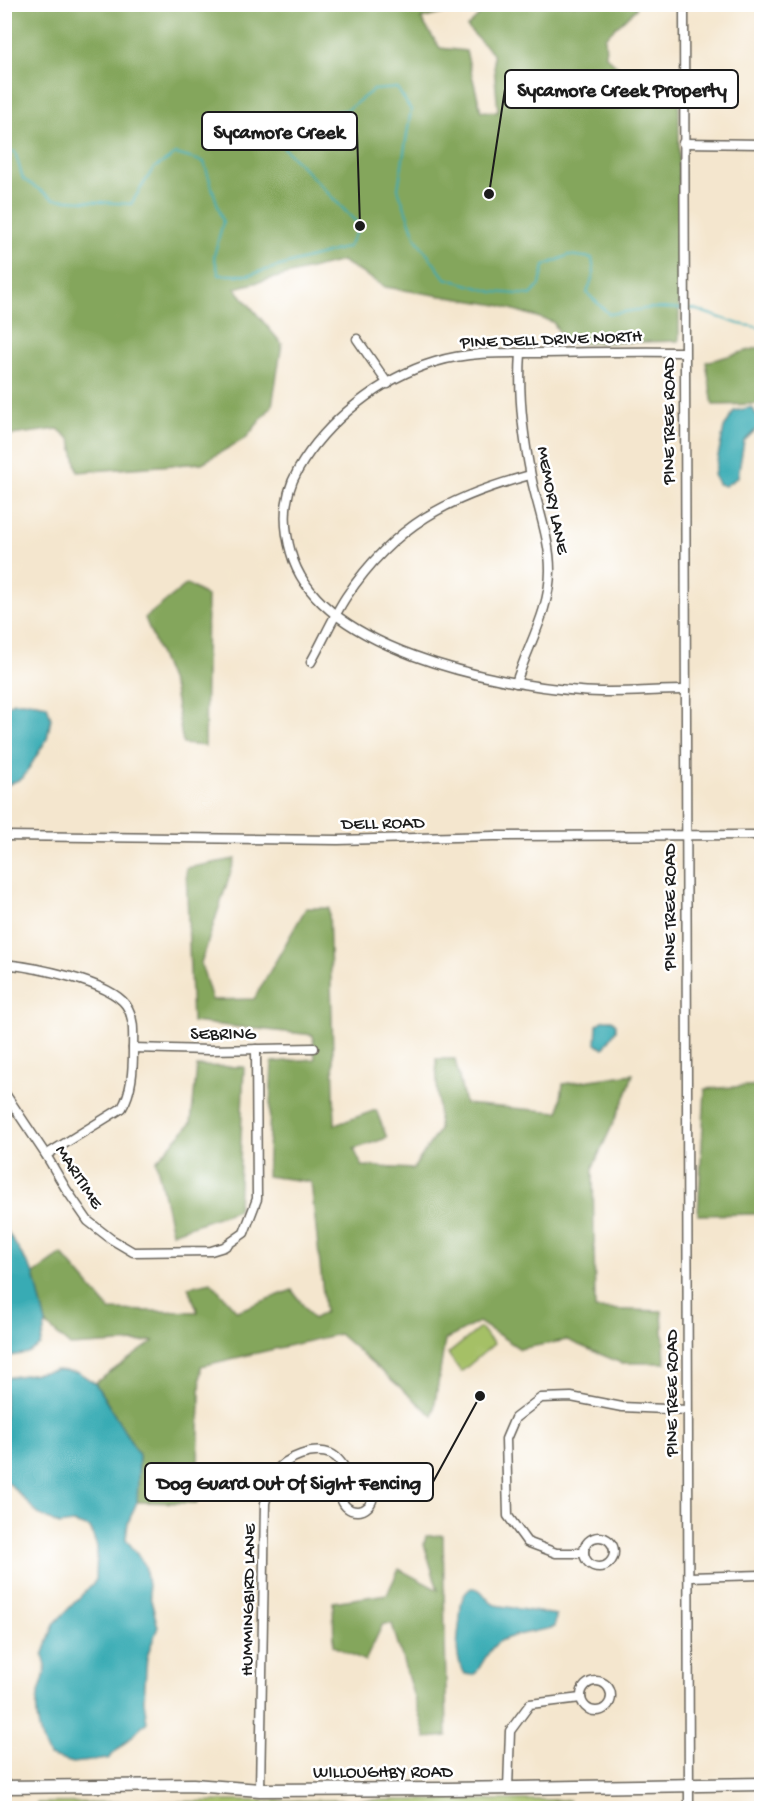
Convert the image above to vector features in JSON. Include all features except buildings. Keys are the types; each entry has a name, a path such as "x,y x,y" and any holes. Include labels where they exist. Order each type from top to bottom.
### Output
{"street":[{"name":"PINE TREE ROAD","path":"684,4 689,1809"},
{"path":"683,143 762,144"},
{"path":"357,339 388,384"},
{"name":"PINE DELL DRIVE NORTH","path":"336,616 300,577 293,561 285,522 292,481 308,453 342,416 362,400 411,371 434,362 485,353 684,352"},
{"name":"MEMORY LANE","path":"516,683 547,600 550,568 548,549 530,475 522,402 521,353"},
{"path":"311,662 346,597 389,545 426,515 448,503 530,475"},
{"path":"336,616 364,633 411,654 450,668 516,683 582,691 686,690"},
{"name":"DELL ROAD","path":"4,836 338,840 494,836 762,836"},
{"path":"4,964 34,967 108,990 126,1005 133,1025 131,1084 122,1108 46,1155"},
{"name":"SEBRING","path":"133,1048 314,1048"},
{"name":"MARITIME","path":"4,1092 88,1221 133,1252 197,1252 224,1246 244,1233 257,1199 256,1049"},
{"path":"584,1553 556,1553 527,1542 508,1516 506,1438 514,1419 541,1398 571,1397 622,1407 687,1410"},
{"name":"HUMMINGBIRD LANE","path":"260,1790 266,1503 274,1472 293,1459 312,1451 332,1455 346,1469 351,1479"},
{"path":"690,1577 762,1575"},
{"path":"508,1788 510,1731 530,1704 581,1698"},
{"name":"WILLOUGHBY ROAD","path":"4,1787 193,1785 260,1790 762,1784"}],"green space":[{"path":"8,4 476,5 421,19 440,48 466,51 481,111 498,112 493,54 467,27 490,5 636,5 636,9 605,37 606,56 648,94 679,93 679,341 566,344 553,322 498,305 385,287 342,261 235,288 282,344 272,406 246,438 202,463 78,472 71,440 58,429 5,436 4,6"},
{"path":"761,347 761,404 713,405 706,362"},
{"path":"187,584 207,596 205,746 183,744 174,690 145,618"},
{"path":"235,859 201,963 212,1000 254,999 306,908 329,908 335,1125 376,1110 387,1138 354,1149 362,1166 413,1169 439,1130 436,1059 455,1059 465,1104 559,1112 563,1084 633,1074 627,1093 593,1167 595,1309 662,1311 665,1363 621,1363 567,1340 520,1349 479,1322 445,1340 433,1416 339,1334 201,1366 197,1503 137,1502 139,1455 95,1383 154,1341 70,1346 46,1324 34,1274 62,1254 110,1310 198,1312 188,1287 211,1282 237,1311 292,1290 313,1319 325,1312 311,1182 267,1176 272,1062 315,1059 313,1035 192,1022 186,868"},
{"path":"197,1066 244,1067 238,1210 172,1233 156,1161 191,1123"},
{"path":"761,1085 761,1214 698,1215 705,1089"},
{"path":"480,1328 494,1344 461,1372 448,1354"},
{"path":"443,1535 447,1736 426,1738 392,1624 383,1624 365,1661 334,1646 333,1602 387,1594 399,1569 438,1590 424,1544 426,1536"},
{"path":"569,1800 569,1808 37,1808 37,1803"}],"water":[{"path":"752,407 759,419 759,427 744,441 738,477 725,486 718,484 714,475 724,428 734,411"},
{"path":"13,702 47,705 51,719 47,739 23,778 5,786 5,707"},
{"path":"604,1020 612,1020 616,1024 616,1030 604,1048 596,1044 597,1025"},
{"path":"5,1221 7,1231 34,1274 46,1324 40,1345 28,1353 5,1357"},
{"path":"56,1370 78,1372 95,1383 139,1455 137,1502 128,1523 126,1539 145,1565 158,1627 147,1656 144,1700 147,1722 108,1759 73,1763 49,1756 39,1730 37,1702 45,1673 43,1656 54,1624 96,1580 97,1547 90,1528 73,1523 59,1525 38,1514 4,1478 5,1378"},
{"path":"471,1588 479,1590 495,1605 556,1615 555,1627 514,1636 500,1642 490,1651 476,1673 465,1674 459,1660 458,1640 462,1601"}],"waterway":[{"path":"4,151 15,152 23,179 54,199 131,204 153,169 176,154 204,162 223,222 214,256 219,275 248,275 348,247 360,226 284,148 278,130 292,118 347,110 373,90 397,88 411,110 398,189 416,239 445,278 493,292 531,295 540,285 544,266 569,255 592,258 594,273 587,293 609,314 651,308 694,309 739,324 762,328"}],"place":[{"name":"Sycamore Creek Property","path":"489,194"},
{"name":"Sycamore Creek","path":"360,226"},
{"name":"Dog Guard Out Of Sight Fencing","path":"480,1396"}]}
